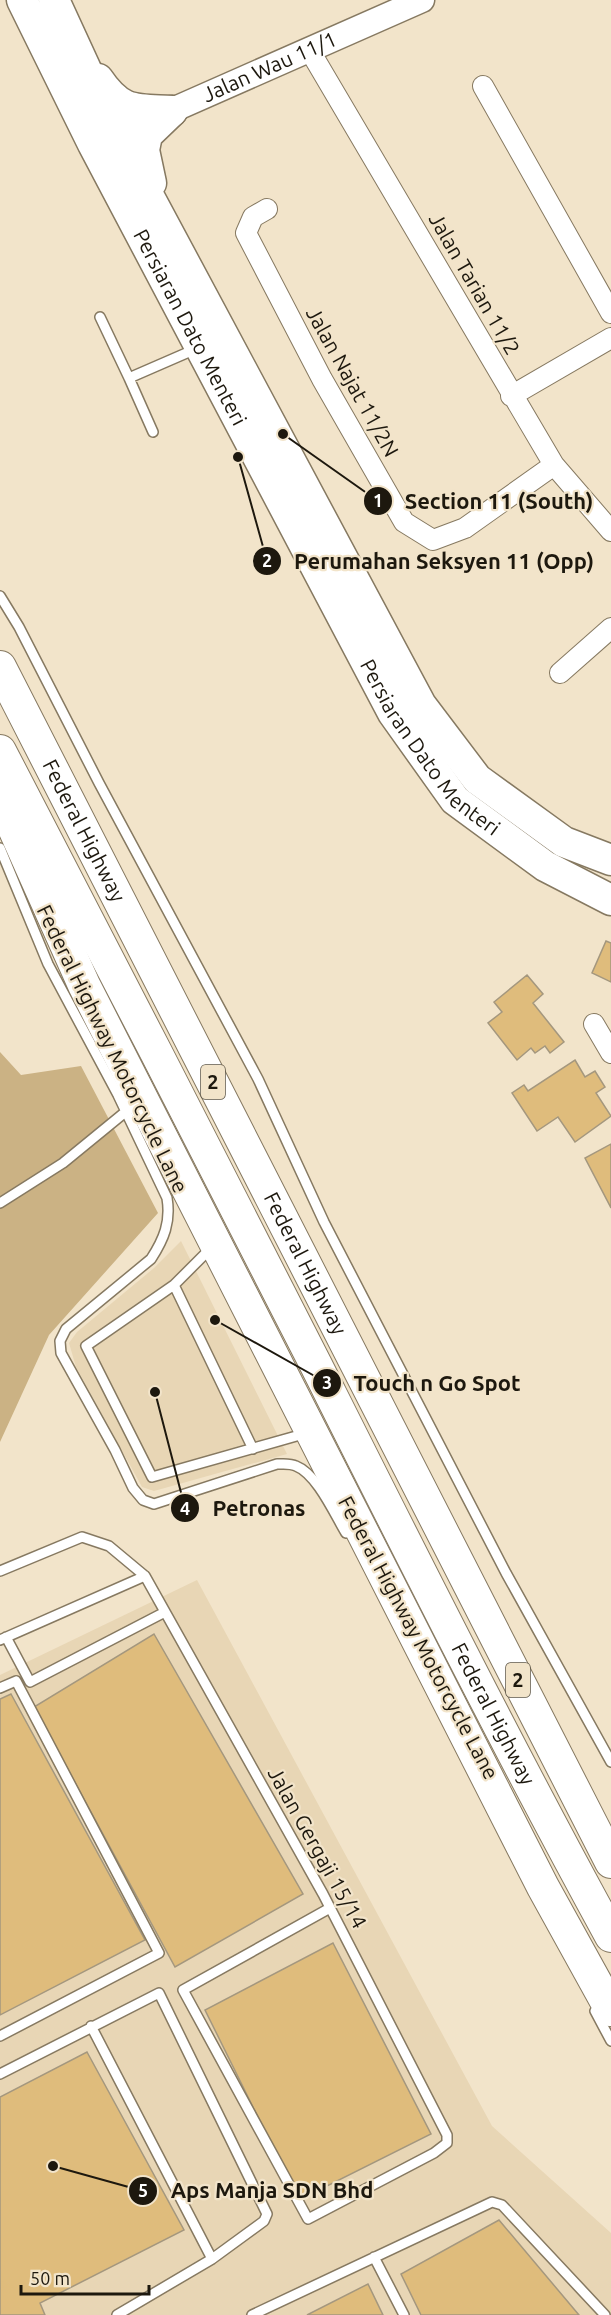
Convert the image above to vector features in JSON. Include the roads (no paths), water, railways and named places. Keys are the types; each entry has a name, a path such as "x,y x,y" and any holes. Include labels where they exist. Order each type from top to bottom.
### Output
{"highway":[{"name":"Federal Highway","path":"0,667 611,1862"},
{"name":"Federal Highway","path":"0,751 177,1090 513,1754 611,1936"},
{"path":"0,797 135,1106 215,1243 568,1935 603,1999"}],"main road":[{"name":"Persiaran Dato Menteri","path":"22,0 104,166 393,713 455,800 545,867 611,900"},
{"name":"Persiaran Dato Menteri","path":"54,0 116,135 421,705 477,780 564,842 611,860"},
{"path":"72,40 106,90 118,103 132,109 172,111"},
{"path":"164,224 146,169 144,150 147,135 172,111"},
{"path":"81,120 98,135 116,135"},
{"path":"104,166 104,148 116,135"}],"street":[{"name":"Jalan Wau 11/1","path":"116,135 422,0"},
{"name":"Jalan Tarian 11/2","path":"310,51 511,396 554,465 611,531"},
{"path":"483,86 611,314"},
{"name":"Jalan Najat 11/2N","path":"267,209 253,218 246,233 322,379 404,522 433,540 465,528 554,465"},
{"path":"511,396 611,338"},
{"path":"560,673 611,628"},
{"path":"594,1024 611,1053"}],"lane":[{"path":"100,316 153,432"},
{"path":"129,378 200,348"},
{"path":"0,596 19,627 99,783 258,1079 324,1222 506,1573 611,1762"},
{"name":"Federal Highway Motorcycle Lane","path":"0,848 48,964 135,1106 167,1198 170,1215 161,1244 151,1259 66,1329 60,1341 61,1353 115,1450 133,1488 143,1500 154,1504 277,1464 297,1466 317,1486 354,1546"},
{"path":"0,1203 63,1163 135,1106"},
{"path":"215,1243 174,1285 86,1346 152,1477 312,1431"},
{"path":"174,1285 253,1449"},
{"path":"115,1450 133,1440"},
{"name":"Jalan Gergaji 15/14","path":"0,1571 81,1537 109,1546 145,1576 330,1908 447,2135 447,2143 434,2153 308,2219 183,1990 330,1908"},
{"path":"145,1576 3,1639 30,1682 165,1612"},
{"path":"0,1688 16,1681 159,1953 0,2036"},
{"path":"0,2074 159,1993 267,2214 264,2221 212,2259 117,2315"},
{"path":"603,1999 611,2041"},
{"path":"91,2026 212,2259"},
{"path":"252,2315 492,2202 501,2205 605,2315"},
{"path":"374,2257 404,2315"}],"place":[{"name":"Section 11 (South)","path":"283,434"},
{"name":"Perumahan Seksyen 11 (Opp)","path":"238,457"},
{"name":"Touch n Go Spot","path":"215,1320"},
{"name":"Petronas","path":"155,1392"},
{"name":"Aps Manja SDN Bhd","path":"53,2166"}]}
